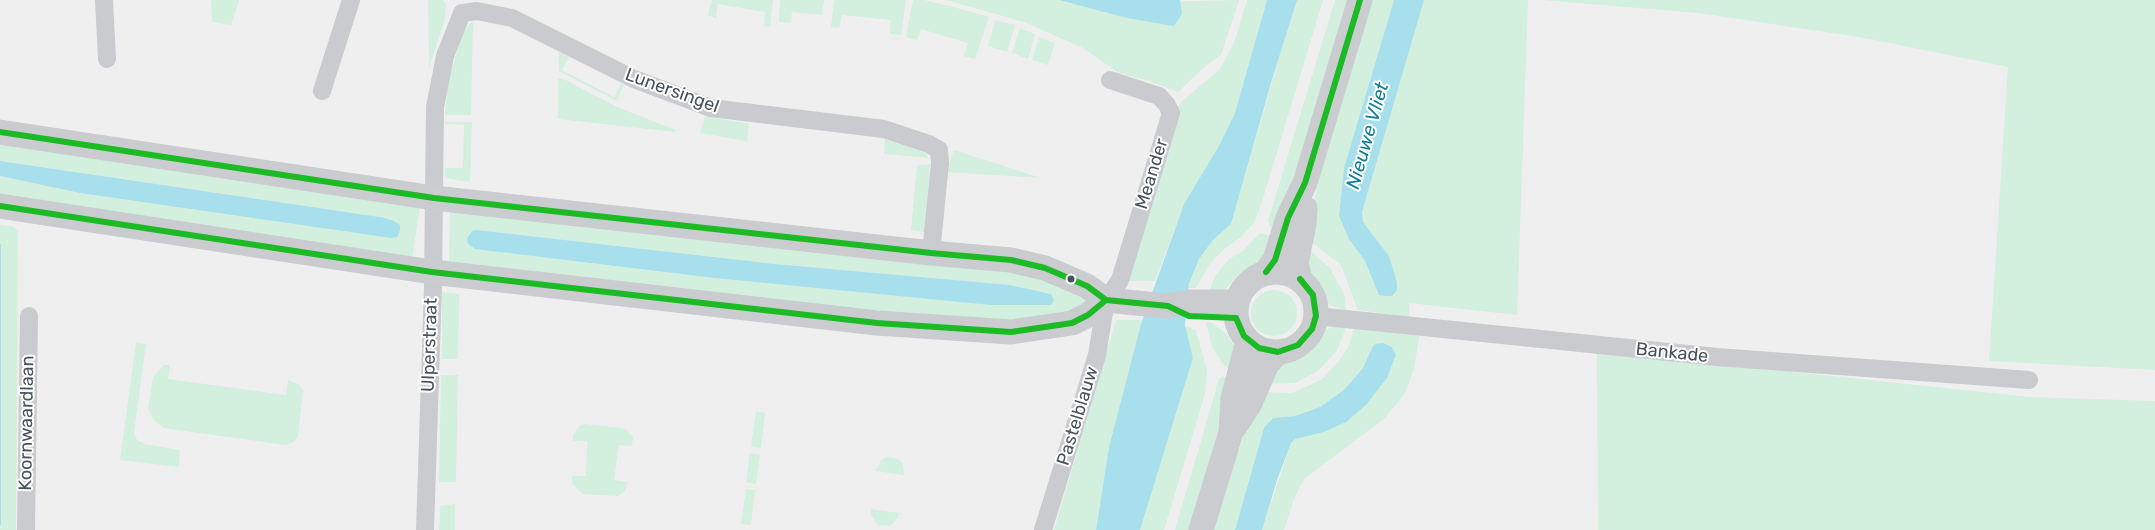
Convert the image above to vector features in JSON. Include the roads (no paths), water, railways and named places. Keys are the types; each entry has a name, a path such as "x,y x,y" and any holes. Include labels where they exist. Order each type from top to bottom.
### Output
{"street":[{"path":"104,0 107,59"},
{"path":"322,91 351,0"},
{"path":"1266,272 1275,260 1288,218 1305,183 1360,0"},
{"name":"Ulperstraat","path":"425,530 437,98 445,56 459,7"},
{"name":"Lunersingel","path":"459,7 512,18 634,79 711,108 884,129 929,144 939,150 940,163 931,253"},
{"name":"Meander","path":"1110,80 1159,96 1167,105 1171,114 1120,280 1116,301"},
{"path":"0,132 434,198 931,253 1011,260 1045,268 1116,301 1183,308 1236,310"},
{"path":"1300,279 1280,271 1266,272 1259,274 1247,283 1236,310 1240,330 1248,341 1259,348 1278,352 1292,348 1304,341 1312,329 1316,316 1313,295 1300,279 1296,264 1304,224 1305,183"},
{"path":"0,206 432,272 762,311 986,332 1011,332 1072,323 1116,301"},
{"name":"Pastelblauw","path":"1043,530 1097,355 1116,301"},
{"name":"Koornwaardlaan","path":"26,530 28,316"},
{"name":"Bankade","path":"1316,316 1717,357 2029,380"},
{"path":"1201,530 1231,432 1233,399 1248,341"},
{"path":"1231,432 1249,405 1267,364 1278,352"}],"water":[{"path":"1059,0 1180,0 1182,14 1174,26 1127,18"},
{"path":"1267,0 1297,0 1231,224 1213,240 1199,259 1189,284 1185,325 1193,358 1140,530 1096,530 1109,447 1141,324 1184,204 1220,144 1235,113"},
{"name":"Nieuwe Vliet","path":"1394,0 1424,0 1362,212 1363,222 1389,256 1397,282 1397,290 1392,296 1386,296 1379,295 1365,261 1349,239 1339,216 1344,168"},
{"path":"0,161 380,217 392,220 400,225 400,230 397,237 391,238 80,193 0,176"},
{"path":"477,230 775,264 1010,285 1051,294 1054,300 1051,305 990,305 714,278 475,249 468,244 467,238 472,231"},
{"path":"1,244 1,525 0,525"},
{"path":"1383,343 1392,347 1396,355 1387,378 1366,405 1346,422 1324,432 1295,439 1291,443 1277,480 1262,530 1235,530 1264,428 1273,418 1295,416 1320,407 1344,390 1363,368 1375,344"}]}
